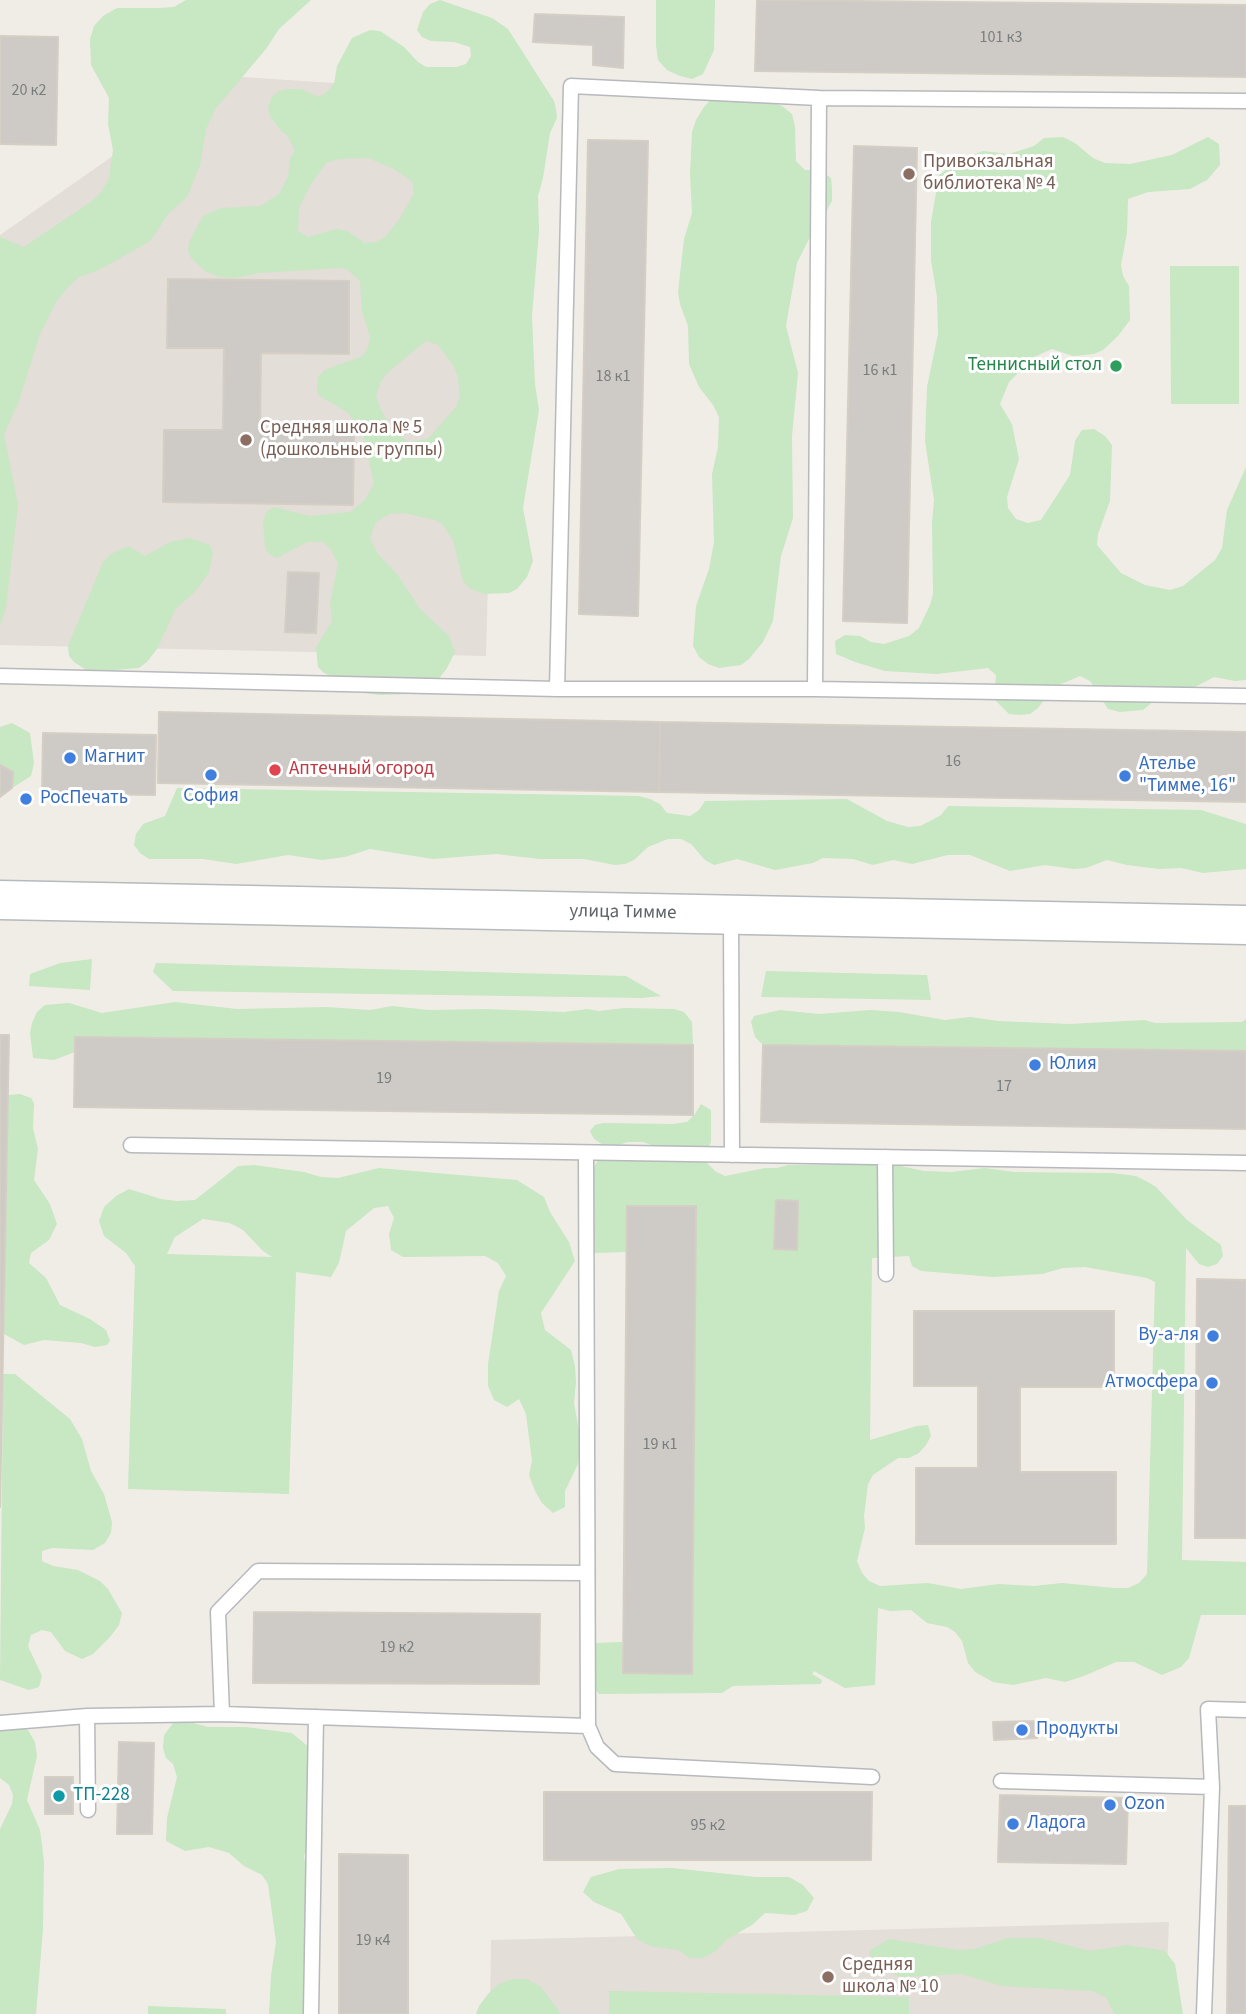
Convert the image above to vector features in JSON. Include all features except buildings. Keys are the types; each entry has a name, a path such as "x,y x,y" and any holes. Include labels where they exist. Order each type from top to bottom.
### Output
{"main road":[{"name":"улица Тимме","path":"0,900 1246,925"}],"lane":[{"path":"557,689 571,86 819,98 1246,101"},
{"path":"815,689 819,98"},
{"path":"0,676 557,689 815,689 1246,696"},
{"path":"731,915 732,1155"},
{"path":"131,1145 1246,1163"},
{"path":"586,1153 588,1726 597,1747 614,1764 872,1777"},
{"path":"885,1157 886,1274"},
{"path":"222,1714 218,1612 258,1571 586,1573"},
{"path":"1204,2014 1212,1787 1208,1709 1246,1710"},
{"path":"0,1723 87,1716 222,1714 588,1726"},
{"path":"87,1716 88,1810"},
{"path":"311,2014 316,1717"},
{"path":"1001,1781 1212,1787"}],"shaded area":[{"name":"Средняя школа № 5 (дошкольные группы)","path":"227,76 501,94 486,656 0,645 0,235"},
{"name":"Средняя школа № 10","path":"1169,1922 1165,2014 490,2014 491,1940"}],"green space":[{"path":"186,0 311,0 279,29 266,49 216,108 206,129 200,165 187,197 169,213 150,241 101,269 79,277 69,286 56,302 40,334 19,401 4,434 18,505 6,608 0,625 0,237 24,247 92,201 109,178 113,150 108,124 109,98 91,65 90,39 94,26 103,16 117,8 174,7"},
{"path":"440,0 492,18 508,29 554,101 556,109 557,118 550,133 538,196 539,231 532,316 539,410 523,508 533,561 527,577 517,589 509,593 484,594 469,588 463,581 453,540 442,524 404,513 389,514 376,522 370,538 378,554 397,574 420,609 449,636 455,652 438,680 410,694 379,695 363,693 324,673 318,667 316,648 332,621 330,604 338,563 330,548 323,542 307,542 277,558 265,548 263,522 266,512 274,507 310,516 350,512 365,500 374,483 362,430 347,412 318,395 317,386 318,377 325,370 363,356 368,347 370,337 362,311 360,281 348,270 340,268 259,273 235,278 219,277 205,271 192,259 188,251 189,242 203,216 221,208 261,206 279,194 288,177 290,159 295,150 287,135 270,116 268,108 272,97 279,91 289,89 301,89 319,97 327,92 334,84 337,66 352,38 370,30 380,31 404,47 426,67 456,67 466,64 471,56 470,47 454,42 431,41 422,37 417,30 423,12 430,4","holes":["368,158 392,168 412,181 414,193 399,220 385,237 376,242 365,243 347,231 337,229 308,237 298,231 299,207 326,163 339,159","426,341 438,345 453,365 458,376 460,397 456,407 428,439 408,442 391,428 376,396 387,373"]},
{"path":"656,0 715,0 714,50 703,74 692,79 680,76 667,70 658,60"},
{"path":"713,97 754,97 782,106 792,114 796,161 805,170 820,170 831,178 832,189 832,201 797,263 786,326 798,373 792,436 793,518 781,556 773,621 763,642 749,659 741,665 719,668 699,657 693,646 696,606 709,569 714,542 712,474 718,447 719,417 699,387 689,364 688,326 678,292 684,239 692,213 692,132 696,120"},
{"path":"1063,137 1105,163 1130,164 1172,155 1208,137 1219,144 1220,165 1207,180 1190,189 1148,192 1128,199 1127,233 1121,265 1129,286 1130,320 1118,336 1103,350 1094,354 1073,356 1052,349 1034,357 1009,382 1000,404 1012,424 1019,459 1007,497 1008,508 1016,519 1028,523 1041,520 1070,475 1075,441 1082,430 1094,429 1112,445 1110,501 1098,534 1097,545 1121,573 1145,585 1170,590 1183,586 1215,560 1222,548 1227,510 1246,467 1246,680 1214,677 1195,687 1175,687 1166,691 1143,710 1120,712 1108,709 1090,681 1080,676 1051,691 1030,714 1019,715 1009,714 994,699 996,675 988,668 937,674 885,671 836,654 835,641 845,635 860,636 871,642 884,644 909,636 919,628 933,594 934,500 925,441 927,387 938,334 937,297 931,260 931,222 939,175 962,159 983,151 1009,154 1034,146 1044,138"},
{"path":"1170,266 1239,266 1239,404 1171,404"},
{"path":"190,538 210,545 213,553 209,572 195,592 176,608 157,649 147,662 139,668 88,671 74,662 69,656 68,646 103,562 111,554 128,546 145,556 170,542"},
{"path":"12,723 30,733 34,763 31,776 12,788 13,772 0,765 0,727"},
{"path":"177,788 639,796 660,804 667,813 690,816 699,810 705,801 847,799 887,821 908,827 920,826 930,821 941,815 948,806 1201,810 1246,824 1246,869 1203,873 1181,868 1159,869 1127,865 1107,860 1086,868 1045,865 1010,871 970,855 948,855 912,864 893,860 873,865 853,859 823,858 813,863 775,870 737,859 714,865 705,860 691,844 681,839 668,839 648,847 634,860 615,865 584,859 540,859 496,854 433,859 370,849 345,857 322,860 288,855 236,864 203,859 149,859 134,845 136,834 143,824 165,816"},
{"path":"92,959 90,990 29,986 30,974 60,963"},
{"path":"156,963 626,976 661,996 642,998 173,991 153,972"},
{"path":"766,971 927,975 931,1000 761,997"},
{"path":"175,1002 237,1009 327,1007 370,1010 392,1006 429,1010 564,1012 587,1009 674,1009 684,1012 692,1022 693,1045 75,1037 75,1052 54,1060 33,1058 30,1033 32,1023 37,1012 45,1005 69,1003 102,1013"},
{"path":"780,1010 819,1014 871,1010 945,1020 970,1017 1069,1024 1145,1020 1155,1023 1242,1022 1246,1019 1246,1051 763,1045 755,1037 751,1022 754,1016"},
{"path":"20,1094 31,1098 34,1103 33,1128 38,1149 34,1180 50,1204 57,1224 49,1240 31,1253 29,1263 46,1278 60,1305 106,1330 110,1341 107,1345 95,1347 44,1340 24,1345 4,1334 8,1095"},
{"path":"701,1104 711,1110 711,1142 707,1151 707,1163 725,1176 788,1165 877,1161 924,1171 951,1172 985,1168 1014,1172 1112,1173 1136,1176 1156,1187 1187,1220 1221,1245 1223,1256 1217,1264 1208,1267 1199,1264 1186,1248 1182,1560 1246,1562 1246,1615 1201,1615 1189,1658 1181,1667 1162,1675 1134,1662 1116,1662 1065,1682 1046,1678 1013,1685 993,1682 975,1672 968,1663 962,1641 947,1627 927,1623 911,1610 890,1611 878,1608 875,1685 845,1688 814,1671 812,1674 822,1680 821,1684 733,1686 722,1693 599,1694 594,1688 594,1643 622,1642 624,1673 692,1674 695,1206 628,1206 626,1252 594,1253 592,1170 598,1160 669,1158 657,1147 643,1142 628,1142 608,1148 594,1139 590,1131 595,1125 603,1123 687,1122","holes":["909,1256 912,1266 921,1271 993,1277 1042,1274 1063,1268 1085,1267 1147,1278 1155,1282 1147,1574 1139,1583 1128,1588 1062,1583 1034,1586 999,1584 961,1589 928,1583 880,1586 869,1581 862,1573 857,1561 865,1528 868,1484 873,1475 898,1458 909,1458 919,1453 931,1436 928,1425 870,1440 872,1258"]},
{"path":"254,1165 338,1178 379,1168 517,1180 544,1197 569,1242 575,1261 541,1313 545,1330 571,1350 575,1366 574,1403 582,1447 578,1464 565,1491 565,1507 553,1513 542,1503 535,1491 529,1475 532,1461 526,1414 519,1399 507,1407 494,1400 488,1386 488,1364 499,1291 506,1276 498,1263 485,1256 403,1257 391,1250 389,1234 394,1218 388,1206 374,1208 346,1231 339,1263 331,1277 296,1272 289,1494 128,1489 135,1266 126,1253 104,1236 99,1221 104,1207 129,1189 161,1199 195,1200 238,1166","holes":["203,1219 230,1223 243,1230 272,1257 167,1254 175,1237"]},
{"path":"3,1374 15,1374 70,1419 82,1439 91,1471 104,1494 112,1522 111,1533 105,1543 93,1550 52,1548 42,1551 42,1561 53,1566 78,1570 100,1581 122,1613 119,1625 110,1637 93,1654 82,1659 65,1651 51,1632 42,1630 31,1635 28,1646 42,1676 39,1687 29,1690 0,1680"},
{"path":"186,1721 208,1727 246,1727 292,1733 310,1748 308,1843 304,1856 310,1890 310,1971 304,2014 269,2014 276,1942 268,1884 262,1875 244,1866 229,1853 209,1847 185,1851 166,1841 167,1818 177,1777 173,1764 166,1758 163,1748 164,1735 174,1722"},
{"path":"16,1723 28,1730 35,1742 37,1756 27,1800 40,1830 44,1861 43,1929 36,2014 0,2014 0,1829 12,1804 13,1795 9,1785 0,1778 0,1724"},
{"path":"672,1868 756,1877 789,1877 803,1885 814,1898 807,1911 794,1915 765,1913 752,1925 726,1940 716,1951 703,1958 690,1958 678,1950 650,1946 637,1939 621,1914 594,1902 583,1892 591,1877 619,1869"},
{"path":"1007,1938 1040,1938 1090,1951 1127,1945 1165,1951 1175,1964 1183,2014 1114,2014 1106,1997 1092,1991 1002,1986 961,1974 901,1977 873,1966 869,1951 889,1939 958,1950 974,1949"},
{"path":"513,1979 527,1979 540,1986 559,2014 476,2014 488,1994 499,1984"},
{"path":"609,1991 909,1997 909,2014 609,2014"},
{"path":"148,2006 226,2009 226,2014 148,2014"}],"place":[{"name":"Привокзальная библиотека № 4","path":"909,174"},
{"name":"Теннисный стол","path":"1116,366"},
{"name":"Средняя школа № 5 (дошкольные группы)","path":"246,440"},
{"name":"Магнит","path":"70,758"},
{"name":"Аптечный огород","path":"275,770"},
{"name":"София","path":"211,775"},
{"name":"Ателье \"Тимме, 16\"","path":"1125,776"},
{"name":"РосПечать","path":"26,799"},
{"name":"Юлия","path":"1035,1065"},
{"name":"Ву-а-ля","path":"1213,1336"},
{"name":"Атмосфера","path":"1212,1383"},
{"name":"Продукты","path":"1022,1730"},
{"name":"ТП-228","path":"59,1796"},
{"name":"Ozon","path":"1110,1805"},
{"name":"Ладога","path":"1013,1824"},
{"name":"Средняя школа № 10","path":"828,1977"}]}
